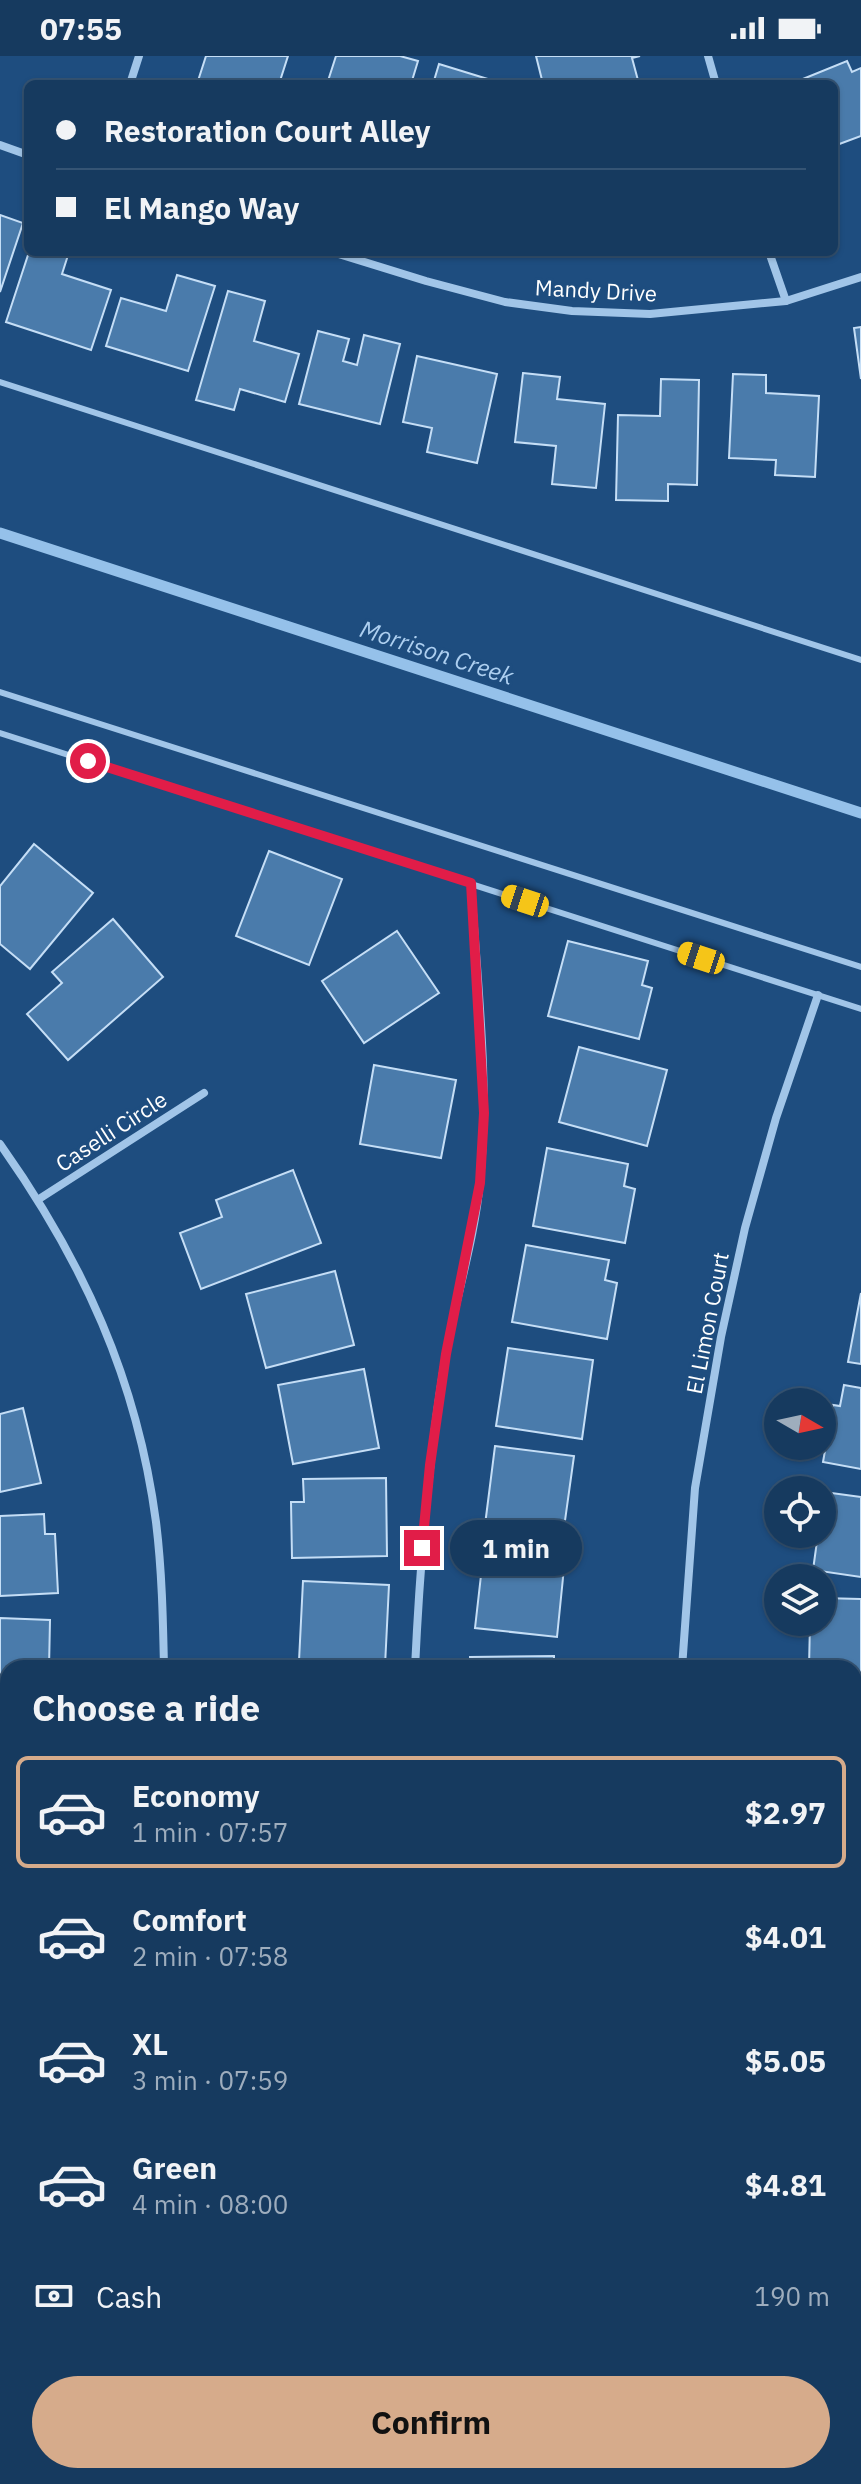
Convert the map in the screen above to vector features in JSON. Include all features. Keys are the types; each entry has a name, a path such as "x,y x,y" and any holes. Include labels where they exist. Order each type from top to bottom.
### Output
{"street":[{"path":"131,80 139,56"},
{"path":"708,56 715,80"},
{"path":"0,145 24,154"},
{"name":"Mandy Drive","path":"345,256 505,302 572,311 650,314 786,301 861,277"},
{"path":"770,256 786,301"},
{"path":"415,1660 419,1576 430,1465 446,1354 480,1183 484,1113 471,883"},
{"name":"El Limon Court","path":"683,1660 695,1488 721,1337 745,1228 776,1118 818,995"},
{"name":"Caselli Circle","path":"39,1199 204,1093"},
{"path":"0,1144 39,1199 78,1268 111,1341 139,1430 156,1522 164,1660"}],"lane":[{"path":"0,382 861,660"},
{"path":"0,692 861,967"},
{"path":"0,733 861,1009"}],"building":[{"path":"206,56 288,56 280,80 198,80"},
{"path":"336,56 400,56 418,61 412,80 328,80"},
{"path":"536,56 640,56 632,58 638,80 542,80"},
{"path":"847,61 852,72 861,68 861,136 838,145 838,80 800,80"},
{"path":"439,64 491,80 434,80"},
{"path":"0,215 23,223 0,292"},
{"path":"28,256 68,256 62,274 111,290 91,350 6,322"},
{"path":"177,275 215,286 188,371 106,346 121,298 166,311"},
{"path":"228,291 265,301 254,341 299,354 285,402 240,389 234,410 196,400"},
{"path":"861,327 861,379 854,328"},
{"path":"318,331 349,339 343,361 357,365 364,335 400,344 380,424 299,404"},
{"path":"417,356 497,374 477,463 427,452 432,428 403,422"},
{"path":"523,373 560,377 557,399 605,404 596,488 552,484 556,446 515,442"},
{"path":"733,374 766,375 766,393 819,396 815,477 775,475 776,460 729,458"},
{"path":"661,379 699,380 697,485 668,484 668,501 616,500 618,415 660,416"},
{"path":"34,844 93,893 30,969 0,944 0,886"},
{"path":"269,851 342,879 309,965 236,936"},
{"path":"113,919 163,977 68,1060 27,1014 62,983 52,972"},
{"path":"397,931 439,993 364,1043 322,981"},
{"path":"568,941 648,961 642,985 652,988 639,1039 548,1016"},
{"path":"579,1047 667,1070 647,1146 559,1122"},
{"path":"374,1065 456,1080 441,1158 360,1144"},
{"path":"547,1148 628,1164 624,1186 635,1189 625,1243 533,1226"},
{"path":"293,1170 321,1243 201,1289 180,1233 222,1217 216,1200"},
{"path":"526,1245 609,1260 605,1280 617,1283 607,1339 512,1322"},
{"path":"335,1271 354,1345 266,1368 246,1294"},
{"path":"861,1293 861,1364 848,1362"},
{"path":"508,1348 593,1360 582,1439 496,1426"},
{"path":"364,1369 379,1448 293,1464 278,1385"},
{"path":"844,1385 861,1388 861,1469 823,1462 836,1460 836,1405 840,1406"},
{"path":"23,1408 41,1483 0,1492 0,1414"},
{"path":"495,1446 574,1456 563,1535 485,1525"},
{"path":"386,1478 387,1556 292,1558 291,1502 304,1502 303,1479"},
{"path":"836,1494 861,1497 861,1577 836,1573 836,1564 814,1564 816,1548 836,1548"},
{"path":"44,1514 45,1534 55,1534 58,1593 0,1596 0,1516"},
{"path":"484,1549 565,1558 557,1637 475,1628"},
{"path":"303,1581 389,1585 385,1660 299,1660"},
{"path":"836,1598 861,1599 861,1660 809,1660 810,1636 836,1636"},
{"path":"0,1618 50,1620 49,1660 0,1660"},
{"path":"554,1656 554,1660 470,1660 470,1657"}],"waterway":[{"name":"Morrison Creek","path":"0,533 861,813"}],"route":[{"path":"88,761 471,883 484,1113 480,1183 446,1354 422,1548"}]}
